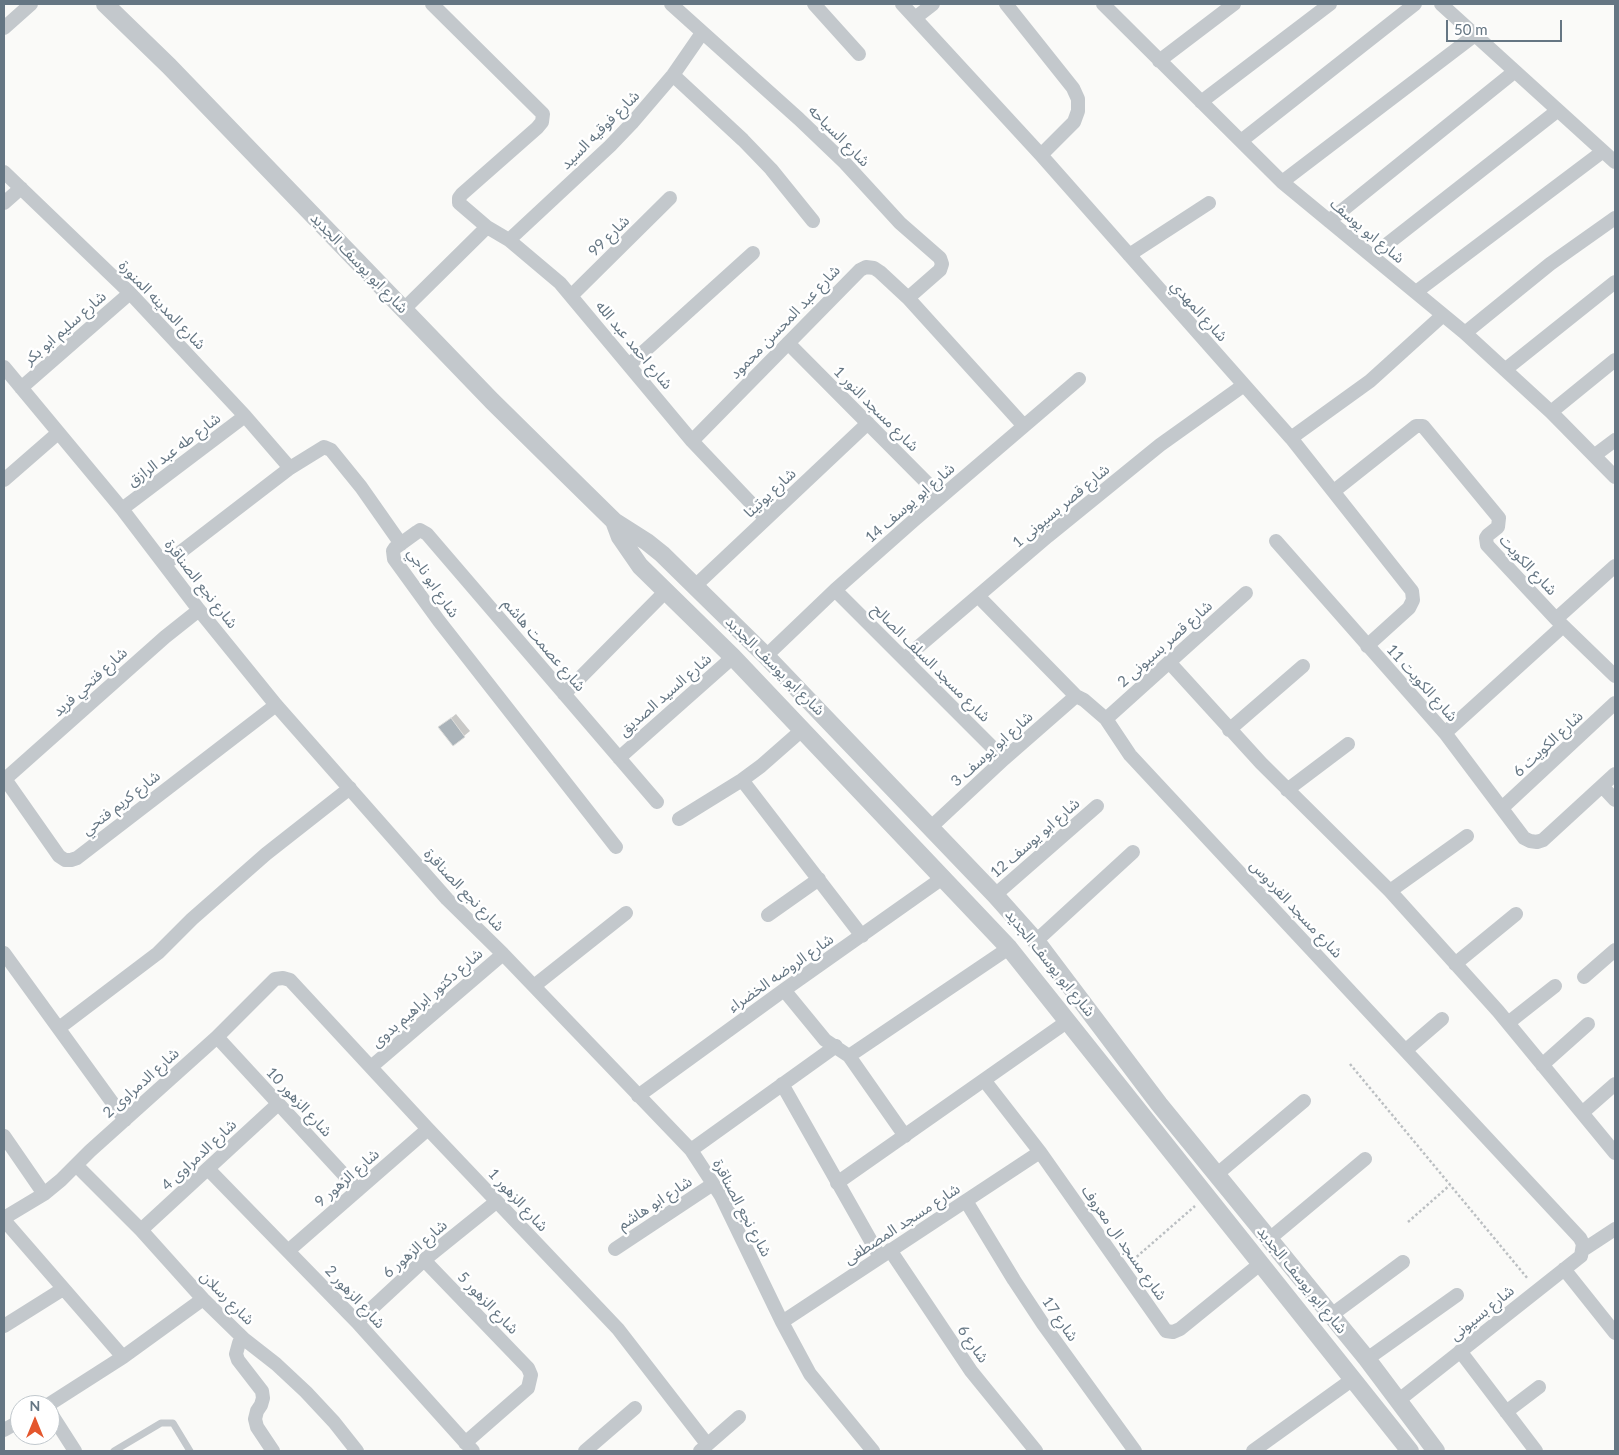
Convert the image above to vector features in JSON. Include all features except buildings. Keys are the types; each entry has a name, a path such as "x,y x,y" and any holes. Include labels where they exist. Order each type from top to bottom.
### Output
{"street":[{"path":"4,28 30,4"},
{"name":"شارع ابو يوسف الجديد","path":"104,4 169,66 492,401 614,521 647,542 695,586 766,656 995,894 1036,941 1159,1104 1367,1359 1436,1451"},
{"name":"شارع احمد عبد الله","path":"432,4 543,114 542,122 462,194 460,203 487,227 509,240 537,262 571,296 692,441 766,519"},
{"name":"شارع السياحه","path":"671,4 805,124 845,163 900,223 940,258 942,264 940,270 908,298"},
{"path":"814,4 859,54"},
{"name":"شارع المهدي","path":"902,4 1041,155 1291,438 1412,591 1413,600 1409,608 1367,646"},
{"path":"915,18 933,4"},
{"path":"1006,4 1073,88 1078,99 1078,111 1074,122 1041,155"},
{"name":"شارع ابو يوسف","path":"1103,4 1282,182 1506,368 1615,477"},
{"path":"1159,61 1234,4"},
{"path":"1201,102 1330,4"},
{"path":"1241,141 1415,4"},
{"path":"1441,4 1615,162"},
{"name":"شارع فوقيه السيد","path":"509,240 610,146 653,100 702,33"},
{"path":"1282,182 1475,35"},
{"path":"1329,221 1514,72"},
{"path":"672,75 760,157 813,221"},
{"path":"1372,256 1557,111"},
{"path":"1416,292 1602,152"},
{"name":"شارع المدينه المنورة","path":"4,172 130,293 245,416 290,468"},
{"path":"4,203 21,188"},
{"name":"شارع 99","path":"571,296 670,198"},
{"path":"1128,255 1209,203"},
{"path":"1466,333 1550,264 1615,218"},
{"path":"404,310 487,227"},
{"path":"629,365 753,253"},
{"name":"شارع عبد المحسن محمود","path":"692,441 860,270 866,267 874,268 908,298"},
{"path":"1506,368 1615,282"},
{"name":"شارع سليم ابو بكر","path":"21,388 130,293"},
{"path":"908,298 1024,426"},
{"path":"1291,438 1370,381 1443,315"},
{"name":"شارع مسجد النور 1","path":"788,343 941,497"},
{"path":"1551,412 1615,360"},
{"name":"شارع نجع الصناقرة","path":"4,367 122,509 199,610 276,705 447,899 503,954 691,1150 734,1222 782,1322 810,1374 873,1451"},
{"name":"شارع ابو يوسف 14","path":"766,656 836,590 941,497 1079,379"},
{"name":"شارع قصر بسيونى 1","path":"904,659 1160,445 1244,385"},
{"name":"شارع طه عبد الرازق","path":"122,509 245,416"},
{"name":"شارع يوتينا","path":"695,586 868,424"},
{"name":"شارع الكويت","path":"1334,491 1419,424 1423,426 1499,518 1498,527 1486,538 1487,545 1560,622 1615,676"},
{"path":"4,480 58,433"},
{"path":"1595,455 1615,440"},
{"name":"شارع ابو ناجي","path":"165,564 290,468 320,448 331,450 401,544 393,551 394,559 439,621 616,847"},
{"name":"شارع ابو يوسف الجديد","path":"614,521 620,537 640,566 733,657 1009,948 1410,1451"},
{"name":"شارع عصمت هاشم","path":"401,544 420,530 427,534 657,802"},
{"name":"شارع الكويت 11","path":"1276,541 1446,733 1524,838 1530,842 1543,840 1602,786"},
{"path":"652,578 653,565 658,561 665,560 671,563"},
{"path":"1446,733 1615,566"},
{"name":"شارع مسجد السلف الصالح","path":"836,590 1004,759"},
{"path":"564,694 666,591"},
{"name":"شارع قصر بسيونى 2","path":"1106,719 1246,593"},
{"name":"شارع مسجد الفردوس","path":"978,596 1076,696 1084,700 1106,719 1130,755 1580,1238 1583,1250"},
{"name":"شارع فتحي فريد","path":"4,779 165,637 199,610"},
{"name":"شارع السيد الصديق","path":"619,758 733,657"},
{"path":"1169,662 1229,730 1286,790 1390,891 1508,1023 1615,1153"},
{"path":"1229,730 1303,666"},
{"name":"شارع ابو يوسف 3","path":"931,827 1004,759 1076,696"},
{"name":"شارع الكويت 6","path":"1502,808 1615,703"},
{"name":"شارع كريم فتحي","path":"4,779 59,856 64,860 71,860 77,858 276,705"},
{"path":"679,819 742,780 802,730"},
{"path":"1286,790 1348,744"},
{"path":"1615,774 1602,786 1615,800"},
{"path":"742,780 862,936"},
{"path":"59,1028 158,953 192,919 266,854 350,788"},
{"name":"شارع ابو يوسف 12","path":"995,894 1097,806"},
{"path":"1390,891 1467,836"},
{"path":"1036,941 1133,852"},
{"name":"شارع الروضه الخضراء","path":"638,1096 784,990 944,878"},
{"path":"768,915 818,879"},
{"path":"534,986 626,913"},
{"path":"1455,964 1516,914"},
{"path":"849,1056 1009,948"},
{"path":"1584,977 1615,950"},
{"name":"شارع دكتور ابراهيم بدوى","path":"371,1067 503,954"},
{"path":"5,959 59,1028 125,1120"},
{"name":"شارع الدمراوى 2","path":"4,1219 44,1194 61,1180 217,1037 275,979 283,978 290,980 296,985"},
{"name":"شارع الزهور 1","path":"296,985 496,1202 618,1329 703,1448"},
{"path":"1508,1023 1555,986"},
{"path":"784,990 825,1040 849,1056 905,1136"},
{"path":"1406,1050 1442,1019"},
{"path":"837,1183 1068,1021"},
{"path":"1542,1065 1588,1024"},
{"name":"شارع الزهور 10","path":"217,1037 358,1190"},
{"path":"691,1150 836,1046"},
{"name":"شارع مسجد ال معروف","path":"984,1080 1040,1152 1166,1331 1173,1332 1180,1329 1260,1264"},
{"name":"شارع 6","path":"782,1084 837,1183 885,1254 971,1370 1036,1451"},
{"path":"1582,1113 1615,1084"},
{"path":"1216,1175 1304,1101"},
{"name":"شارع الدمراوى 4","path":"141,1230 278,1104"},
{"path":"1142,1117 1159,1104"},
{"name":"شارع الزهور 9","path":"288,1251 428,1129"},
{"path":"4,1136 44,1194"},
{"name":"شارع مسجد المصطفى","path":"782,1322 1040,1152"},
{"path":"1268,1240 1365,1159"},
{"name":"شارع رسلان","path":"76,1165 141,1230 203,1299 244,1339 276,1364 306,1392 334,1422 357,1451"},
{"name":"شارع الزهور 2","path":"208,1170 357,1322 469,1447"},
{"name":"شارع ابو هاشم","path":"615,1249 713,1184"},
{"name":"شارع 17","path":"966,1201 1043,1324 1135,1451"},
{"name":"شارع الزهور 6","path":"357,1322 424,1260 496,1202"},
{"path":"4,1219 123,1357"},
{"name":"شارع بسيونى","path":"1399,1400 1581,1256 1583,1250 1615,1229"},
{"name":"شارع الزهور 5","path":"424,1260 528,1368 530,1375 528,1388 469,1447"},
{"path":"1330,1316 1403,1262"},
{"path":"1564,1269 1615,1333"},
{"path":"4,1326 63,1289"},
{"path":"1367,1359 1457,1296"},
{"path":"60,1397 123,1357 203,1299"},
{"path":"244,1339 239,1343 236,1354 238,1360 262,1391 263,1398 255,1419 257,1427 273,1451"},
{"path":"1460,1351 1536,1451"},
{"path":"1253,1451 1352,1379"},
{"path":"1506,1412 1539,1387"},
{"path":"585,1451 635,1408"},
{"path":"703,1448 739,1417"},
{"path":"60,1428 75,1451"}],"lane":[{"path":"114,1451 161,1423 173,1423 190,1451"}],"path":[{"path":"1350,1064 1537,1290"},
{"path":"1408,1222 1450,1185"},
{"path":"1122,1269 1206,1197"}]}
